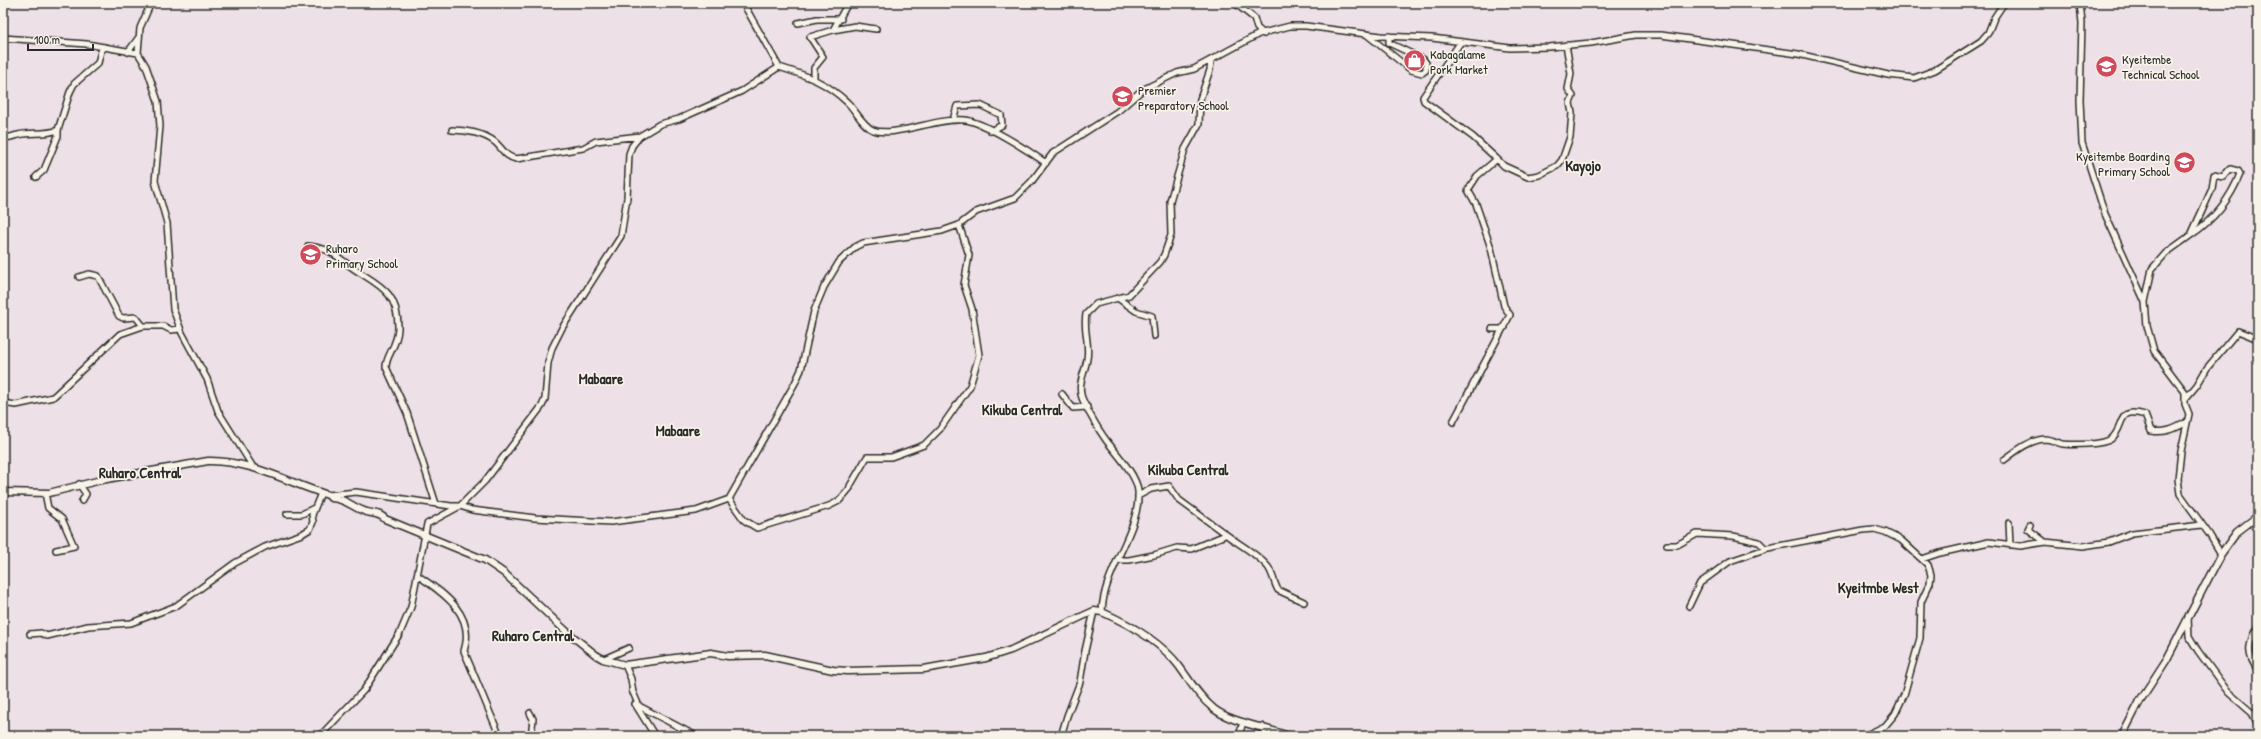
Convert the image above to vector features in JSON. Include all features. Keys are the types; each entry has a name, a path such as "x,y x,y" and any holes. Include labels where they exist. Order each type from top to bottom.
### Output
{"street":[{"path":"151,3 140,28 138,53 146,66 158,101 160,126 155,181 167,223 173,309 180,328 206,379 218,411 253,467"},
{"path":"743,3 779,68 814,78 826,85 844,100 871,129 883,132 937,121 966,120 1016,143 1046,163"},
{"path":"833,30 841,19 848,3"},
{"path":"1235,3 1254,18 1257,28 1264,34"},
{"path":"328,495 356,492 436,504 460,506 472,510 505,515 611,522 696,511 729,499 794,383 800,370 814,310 824,287 839,262 863,243 933,234 959,225 976,212 1015,198 1032,181 1053,153 1118,111 1142,90 1177,73 1194,69 1249,38 1290,26 1306,26 1389,36 1432,38 1460,43 1510,48 1566,45 1636,35 1675,36 1798,54 1888,75 1914,78 1935,70 1981,41 1988,33 1994,18 2004,3"},
{"path":"2080,3 2082,23 2080,100 2082,143 2105,214 2146,302"},
{"path":"798,23 818,19 841,19"},
{"path":"814,78 814,68 823,57 810,37 833,30 855,26 876,29"},
{"path":"1366,34 1411,70 1422,72 1426,70 1426,63 1423,59 1389,43 1389,36"},
{"path":"128,52 139,37"},
{"path":"3,38 54,41 138,53"},
{"path":"1460,43 1429,87 1423,97 1424,101 1473,137 1504,166 1528,177 1539,176 1557,166 1562,160 1570,137 1572,113 1570,103 1573,96 1568,89 1570,74 1566,45"},
{"path":"36,177 44,170 58,136 58,130 74,84 98,63 101,51 104,47"},
{"path":"1102,612 1102,596 1138,504 1138,489 1132,476 1106,439 1087,407 1080,389 1088,358 1084,322 1086,314 1096,304 1119,299 1132,292 1160,262 1164,255 1171,235 1170,201 1185,149 1198,124 1200,99 1210,70 1210,61"},
{"path":"320,736 364,690 381,665 409,612 422,547 427,534 427,524 460,506 485,481 542,406 545,399 548,363 552,348 562,328 621,236 627,198 629,154 632,146 640,136 660,124 679,119 742,91 779,68"},
{"path":"953,120 957,106 980,104 1002,115 1002,125 991,131"},
{"path":"3,137 8,138 30,133 51,133 58,130"},
{"path":"452,130 487,137 495,142 507,156 516,159 583,148 596,141 640,136"},
{"path":"1453,422 1506,326 1510,315 1504,306 1491,248 1476,204 1468,190 1468,187 1477,176 1497,159"},
{"path":"2191,235 2212,188 2214,175 2223,176 2230,169 2238,171 2240,174 2226,204 2203,227 2166,253 2152,269 2146,302 2147,326 2154,351 2168,371 2182,386 2186,398 2185,404 2189,414 2185,423 2178,479 2180,494 2210,534 2221,554"},
{"path":"729,499 744,520 757,528 829,506 839,501 850,488 867,456 891,457 911,450 924,445 940,429 970,386 979,355 972,309 964,286 969,255 959,225"},
{"path":"308,246 326,249 339,256 346,263 375,281 388,294 396,311 398,329 394,348 386,361 386,366 406,413 436,504"},
{"path":"79,277 89,274 98,276 119,316 123,318 136,317 143,326"},
{"path":"1119,299 1136,311 1152,316 1154,336"},
{"path":"3,403 16,405 53,397 120,334 143,326 163,326 171,330 180,328"},
{"path":"1492,329 1501,330 1506,326"},
{"path":"2186,398 2197,385 2207,368 2238,331 2258,339"},
{"path":"1062,394 1073,408 1087,407"},
{"path":"2004,460 2025,445 2045,439 2063,444 2090,444 2107,441 2115,434 2122,417 2131,413 2145,415 2150,431 2154,432 2172,431 2185,423"},
{"path":"3,492 45,493 79,484 208,461 220,461 253,467 281,480 328,495 331,498 347,501 367,512 382,515 385,519 427,534 444,544 478,556 495,566 566,631 603,659 625,665 711,653 728,656 765,655 827,669 848,671 924,668 986,658 1011,650 1094,611 1102,612 1162,648 1179,666 1207,703 1223,715 1243,722 1262,726 1288,736"},
{"path":"79,484 86,494 82,501"},
{"path":"1138,496 1151,489 1169,486 1179,500 1224,533 1232,541 1252,553 1268,568 1278,590 1304,602"},
{"path":"45,493 48,508 62,519 74,546 56,550"},
{"path":"30,634 41,633 47,636 88,626 131,623 176,606 248,555 307,531 313,522 312,515 321,493"},
{"path":"287,514 302,514 314,508"},
{"path":"2122,736 2141,699 2166,659 2188,619 2221,554 2238,532 2257,519"},
{"path":"2009,523 2010,544"},
{"path":"2030,525 2028,528 2045,542"},
{"path":"1922,559 1989,542 2021,546 2045,542 2089,545 2109,542 2132,533 2202,525"},
{"path":"1689,606 1700,583 1730,561 1766,548 1814,538 1874,529 1900,540 1928,565"},
{"path":"1117,560 1129,560 1154,556 1177,548 1191,550 1223,536 1224,533"},
{"path":"1667,545 1677,545 1698,534 1733,536 1759,542 1766,548"},
{"path":"1864,736 1885,726 1895,714 1909,682 1920,638 1920,602 1931,579 1928,565 1930,556"},
{"path":"417,575 449,598 461,615 468,639 464,651 498,732"},
{"path":"1061,736 1080,682 1094,611"},
{"path":"2188,619 2190,636 2198,651 2228,692 2252,713 2258,722"},
{"path":"2258,626 2248,651 2250,658 2258,670"},
{"path":"603,659 629,648"},
{"path":"625,665 635,704 655,736"},
{"path":"632,690 639,706 696,736"},
{"path":"530,713 533,719 531,736"},
{"path":"1239,736 1243,722"},
{"path":"1262,726 1265,736"}],"place":[{"name":"Kabagalame Pork Market","path":"1414,61"},
{"name":"Kyeitembe Technical School","path":"2106,66"},
{"name":"Premier Preparatory School","path":"1122,97"},
{"name":"Kyeitembe Boarding Primary School","path":"2185,163"},
{"name":"Ruharo Primary School","path":"311,255"}],"district":[{"name":"Kayojo","path":"1583,165"},
{"name":"Mabaare","path":"601,378"},
{"name":"Kikuba Central","path":"1022,409"},
{"name":"Mabaare","path":"678,430"},
{"name":"Kikuba Central","path":"1188,469"},
{"name":"Ruharo Central","path":"140,472"},
{"name":"Kyeitmbe West","path":"1878,587"},
{"name":"Ruharo Central","path":"533,635"}]}
